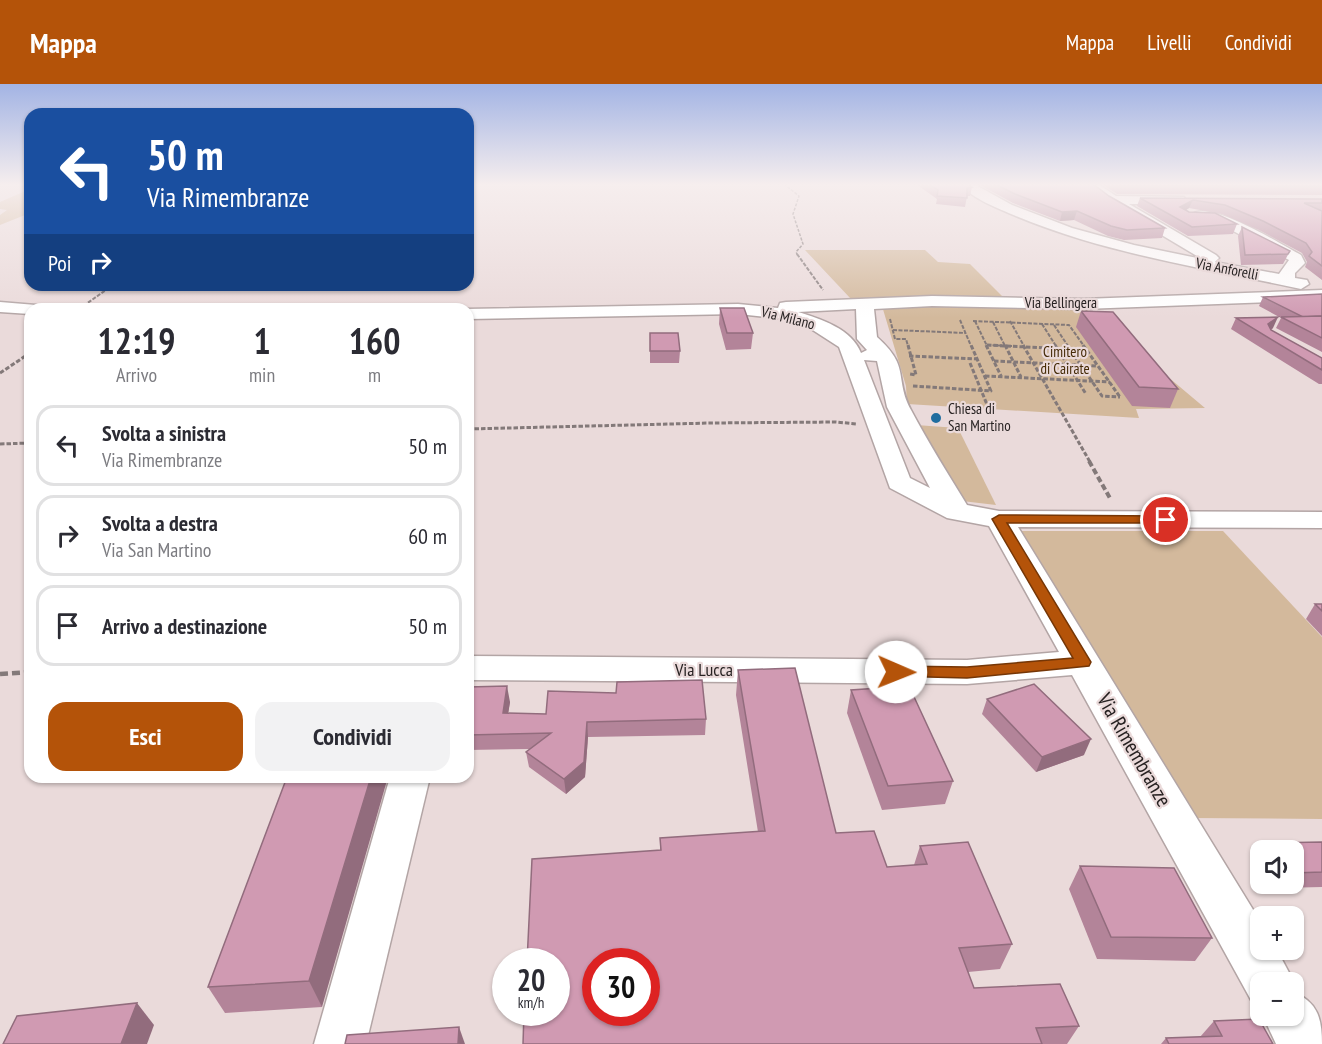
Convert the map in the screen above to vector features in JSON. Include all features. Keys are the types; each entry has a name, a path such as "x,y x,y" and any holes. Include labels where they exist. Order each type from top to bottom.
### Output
{"street":[{"name":"Via Anforelli","path":"1063,229 1129,249 1322,289"},
{"path":"1161,229 1225,269"},
{"path":"1240,229 1296,258 1297,263 1287,272 1286,281"},
{"name":"Via Bellingera","path":"793,310 865,304 999,302 1083,304 1322,295"},
{"path":"865,304 867,339 884,354 889,364 898,407 957,512"},
{"path":"0,307 24,309"},
{"name":"Via Milano","path":"474,314 793,310 831,331 848,344 899,482 957,512 999,519 1116,509"},
{"path":"853,357 884,354"},
{"path":"1077,499 1116,509 1322,520"},
{"path":"1116,509 1322,500"},
{"name":"Via Rimembranze","path":"999,519 1263,972"},
{"name":"Via Lucca","path":"474,668 967,672 1083,662"},
{"path":"340,1044 408,783"},
{"path":"1295,1026 1305,1044"}],"path":[{"path":"797,229 803,243 796,252 834,305"},
{"path":"88,303 104,291"},
{"path":"999,302 1116,509"},
{"path":"890,317 896,339 906,339 916,375 903,374"},
{"path":"906,386 991,391 960,320 1054,324 1069,325 1120,397 1102,396 1054,324"},
{"path":"975,321 1001,376"},
{"path":"993,321 1022,377"},
{"path":"1041,324 1086,394"},
{"path":"893,330 966,333"},
{"path":"987,345 1087,350"},
{"path":"884,354 977,359"},
{"path":"0,373 24,356"},
{"path":"994,361 1098,366"},
{"path":"970,363 988,407"},
{"path":"985,375 1110,382"},
{"path":"474,429 836,422 879,427"},
{"path":"0,444 24,443"},
{"path":"0,674 24,672"}],"green space":[{"path":"805,250 925,250 938,262 970,264 1004,298 851,299"},
{"name":"Cimitero di Cairate","path":"882,306 1086,308 1205,408 1136,409 1139,418 907,404 906,386"},
{"path":"916,425 958,428 996,505 962,501"},
{"path":"1018,531 1223,531 1322,637 1322,819 1189,818"}],"building":[{"path":"1242,229 1290,251 1288,254 1245,255"},
{"path":"1278,229 1322,229 1322,266 1309,256 1312,252 1306,243"},
{"path":"1322,294 1322,316 1303,317 1263,297"},
{"path":"720,308 744,308 753,333 727,333"},
{"path":"1081,311 1113,312 1178,389 1139,387"},
{"path":"1322,316 1322,338 1281,317"},
{"path":"1278,317 1268,324 1271,330 1322,358 1322,370 1236,318"},
{"path":"650,333 678,333 680,351 650,351"},
{"path":"1315,604 1322,604 1322,611"},
{"path":"795,668 836,833 874,831 887,867 927,864 920,846 968,842 1012,944 959,948 974,988 1060,984 1079,1026 1036,1028 1042,1044 523,1044 524,1026 570,1026 570,948 528,948 532,859 661,850 660,838 765,831 738,670"},
{"path":"702,680 706,719 587,722 584,762 564,779 526,752 551,733 474,735 474,687 507,686 503,713 546,714 548,691 616,693 617,682"},
{"path":"1034,684 1091,739 1042,757 987,699"},
{"path":"909,686 953,781 888,786 851,690"},
{"path":"285,783 369,783 309,981 208,987"},
{"path":"1304,842 1322,842 1322,872 1304,873"},
{"path":"1080,866 1174,868 1212,938 1111,937"},
{"path":"137,1003 121,1044 3,1044 17,1016"},
{"path":"1250,1019 1250,1026 1263,1026 1273,1044 1169,1044 1166,1038 1222,1036 1214,1021"},
{"path":"459,1027 458,1044 345,1044 347,1035"}],"place":[{"name":"Chiesa di San Martino","path":"936,418"}],"route":[{"path":"896,672 967,672 1083,662 999,519 1166,520"}]}
